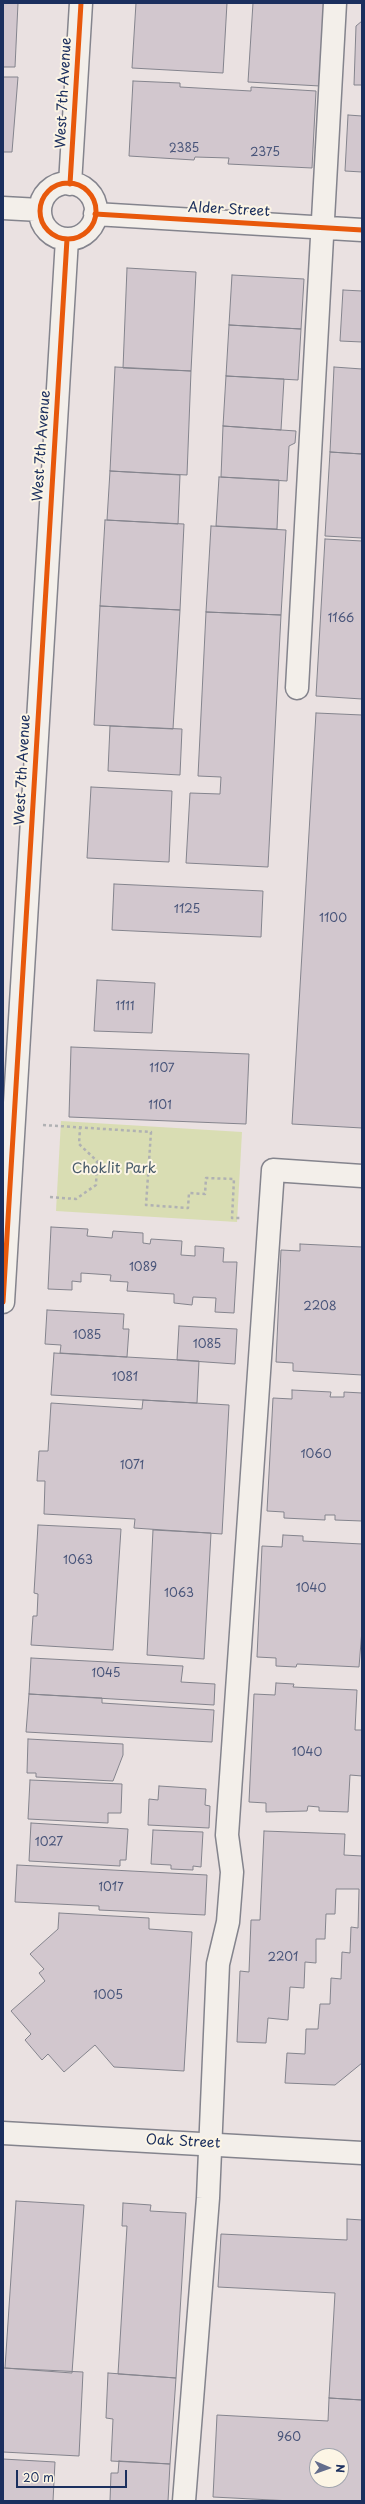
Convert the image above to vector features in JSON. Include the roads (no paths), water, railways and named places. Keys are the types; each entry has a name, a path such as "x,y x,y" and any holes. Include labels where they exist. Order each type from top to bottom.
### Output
{"street":[{"name":"West 7th Avenue","path":"70,184 81,3"},
{"path":"297,688 321,228 335,3"},
{"path":"70,184 86,190 95,206 95,214 89,230 83,235 67,239 50,233 44,227 40,210 42,201 53,188 70,184"},
{"path":"3,208 40,210"},
{"name":"Alder Street","path":"95,214 362,230"},
{"name":"West 7th Avenue","path":"3,1302 7,1168 67,239"},
{"path":"184,2501 211,2144 218,1964 228,1922 232,1872 226,1835 272,1170 362,1176"},
{"name":"Oak Street","path":"3,2133 362,2153"}],"park label":[{"name":"Choklit Park","path":"114,1169"}]}
